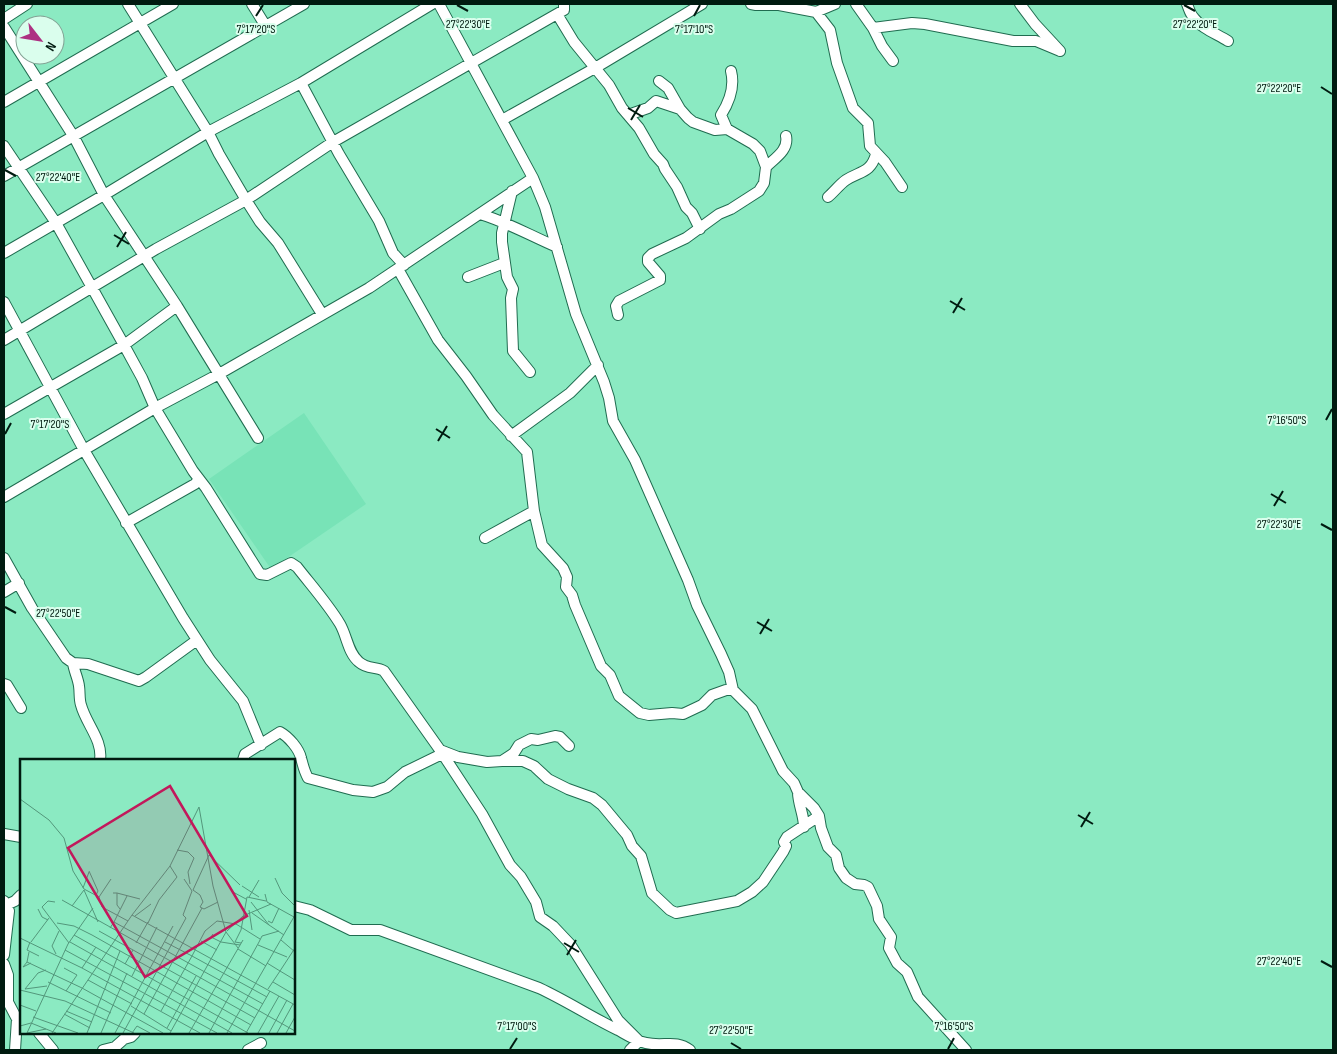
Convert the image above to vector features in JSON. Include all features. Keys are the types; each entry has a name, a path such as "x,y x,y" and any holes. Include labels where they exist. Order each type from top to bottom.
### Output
{"street":[{"path":"4,19 27,4"},
{"path":"128,4 208,132 246,200 260,222 278,243 322,314"},
{"path":"4,102 173,4"},
{"path":"252,4 265,25"},
{"path":"4,176 304,4"},
{"path":"4,253 208,132 301,83 432,4"},
{"path":"439,4 533,178 545,207 576,314 598,365 609,398 613,421 635,460 697,605 729,672 733,690 752,709 782,771 794,783 798,792 814,808 819,816 828,847 836,855 839,868 846,878 855,884 866,885 871,892 880,919 892,939 889,948 897,962 907,972 918,997 966,1050"},
{"path":"4,340 143,257 246,200 333,142 564,10 564,4"},
{"path":"502,120 595,68 702,4"},
{"path":"751,4 779,4 816,12 835,4"},
{"path":"856,4 893,61"},
{"path":"872,28 912,23 925,24 1013,42 1036,42 1060,51 1035,24 1020,4"},
{"path":"1186,4 1192,16 1202,27 1212,30 1228,41"},
{"path":"816,12 830,30 837,63 853,108 868,123 869,142 902,187"},
{"path":"557,14 570,36 609,85 622,108 639,128 654,154 663,164 700,229"},
{"path":"4,27 74,137 104,195 177,306 258,438"},
{"path":"727,129 721,115 729,103 732,90 730,71"},
{"path":"618,315 616,306 620,301 660,280 660,276 648,262 648,258 652,254 686,238 719,214 759,192 764,183 766,167 760,151 753,144 727,129 715,130 693,122 680,109 668,88 659,82"},
{"path":"301,83 379,221 393,253 438,340 494,415 528,454 534,512 542,545 563,568 567,577 566,587 574,598 575,605 601,666 610,675 619,696 640,713 649,715 683,714 702,706 712,695 726,690 733,690"},
{"path":"628,115 648,108 656,101 680,109"},
{"path":"766,167 785,148 786,136"},
{"path":"4,146 56,223 142,378 155,408 193,472 199,478 260,574 267,575 291,563 297,567 339,623 346,635 354,657 361,664 369,668 384,671 482,814 510,865 521,876 529,893 536,902 540,917 553,926 570,944 618,1020 638,1041"},
{"path":"828,197 846,180 868,169 872,165 876,154"},
{"path":"4,498 155,408 219,374 369,288 533,178"},
{"path":"512,192 506,223 502,233 504,263 512,289 513,351 530,372"},
{"path":"480,214 506,223 557,247"},
{"path":"468,276 504,263"},
{"path":"4,302 84,450 126,522 197,640 243,701 261,745"},
{"path":"4,414 124,345 177,306"},
{"path":"511,436 570,393 598,365"},
{"path":"126,522 194,484 199,478"},
{"path":"485,538 534,512"},
{"path":"4,558 32,608 63,655 73,663 88,664 139,681 146,678 197,640"},
{"path":"4,592 19,583"},
{"path":"73,663 74,673 79,684 81,706 94,733 101,754 100,759"},
{"path":"4,684 21,708"},
{"path":"243,759 245,754 280,732 301,755 303,769 308,778 353,790 373,792 387,787 405,772 441,752 487,762 523,761 534,766 548,779 593,798 602,805 641,856 652,893 670,910 676,913 737,901 752,892 763,882 783,852 786,846 784,842 787,837 819,816"},
{"path":"502,761 514,753 519,745 531,739 538,740 555,736 569,746"},
{"path":"798,792 798,803 804,820 804,827"},
{"path":"804,827 821,828"},
{"path":"4,834 20,838"},
{"path":"4,955 10,903"},
{"path":"295,906 310,910 351,930 380,930 539,988 638,1041 660,1046 679,1043 690,1050"},
{"path":"4,964 8,975 6,1000 17,1019 15,1050"},
{"path":"6,1000 20,1014"},
{"path":"40,1034 53,1050"},
{"path":"103,1050 115,1047 133,1034"},
{"path":"630,1050 638,1041"},
{"path":"248,1050 261,1043"}],"shaded area":[{"path":"304,413 366,504 271,569 209,479"}]}
